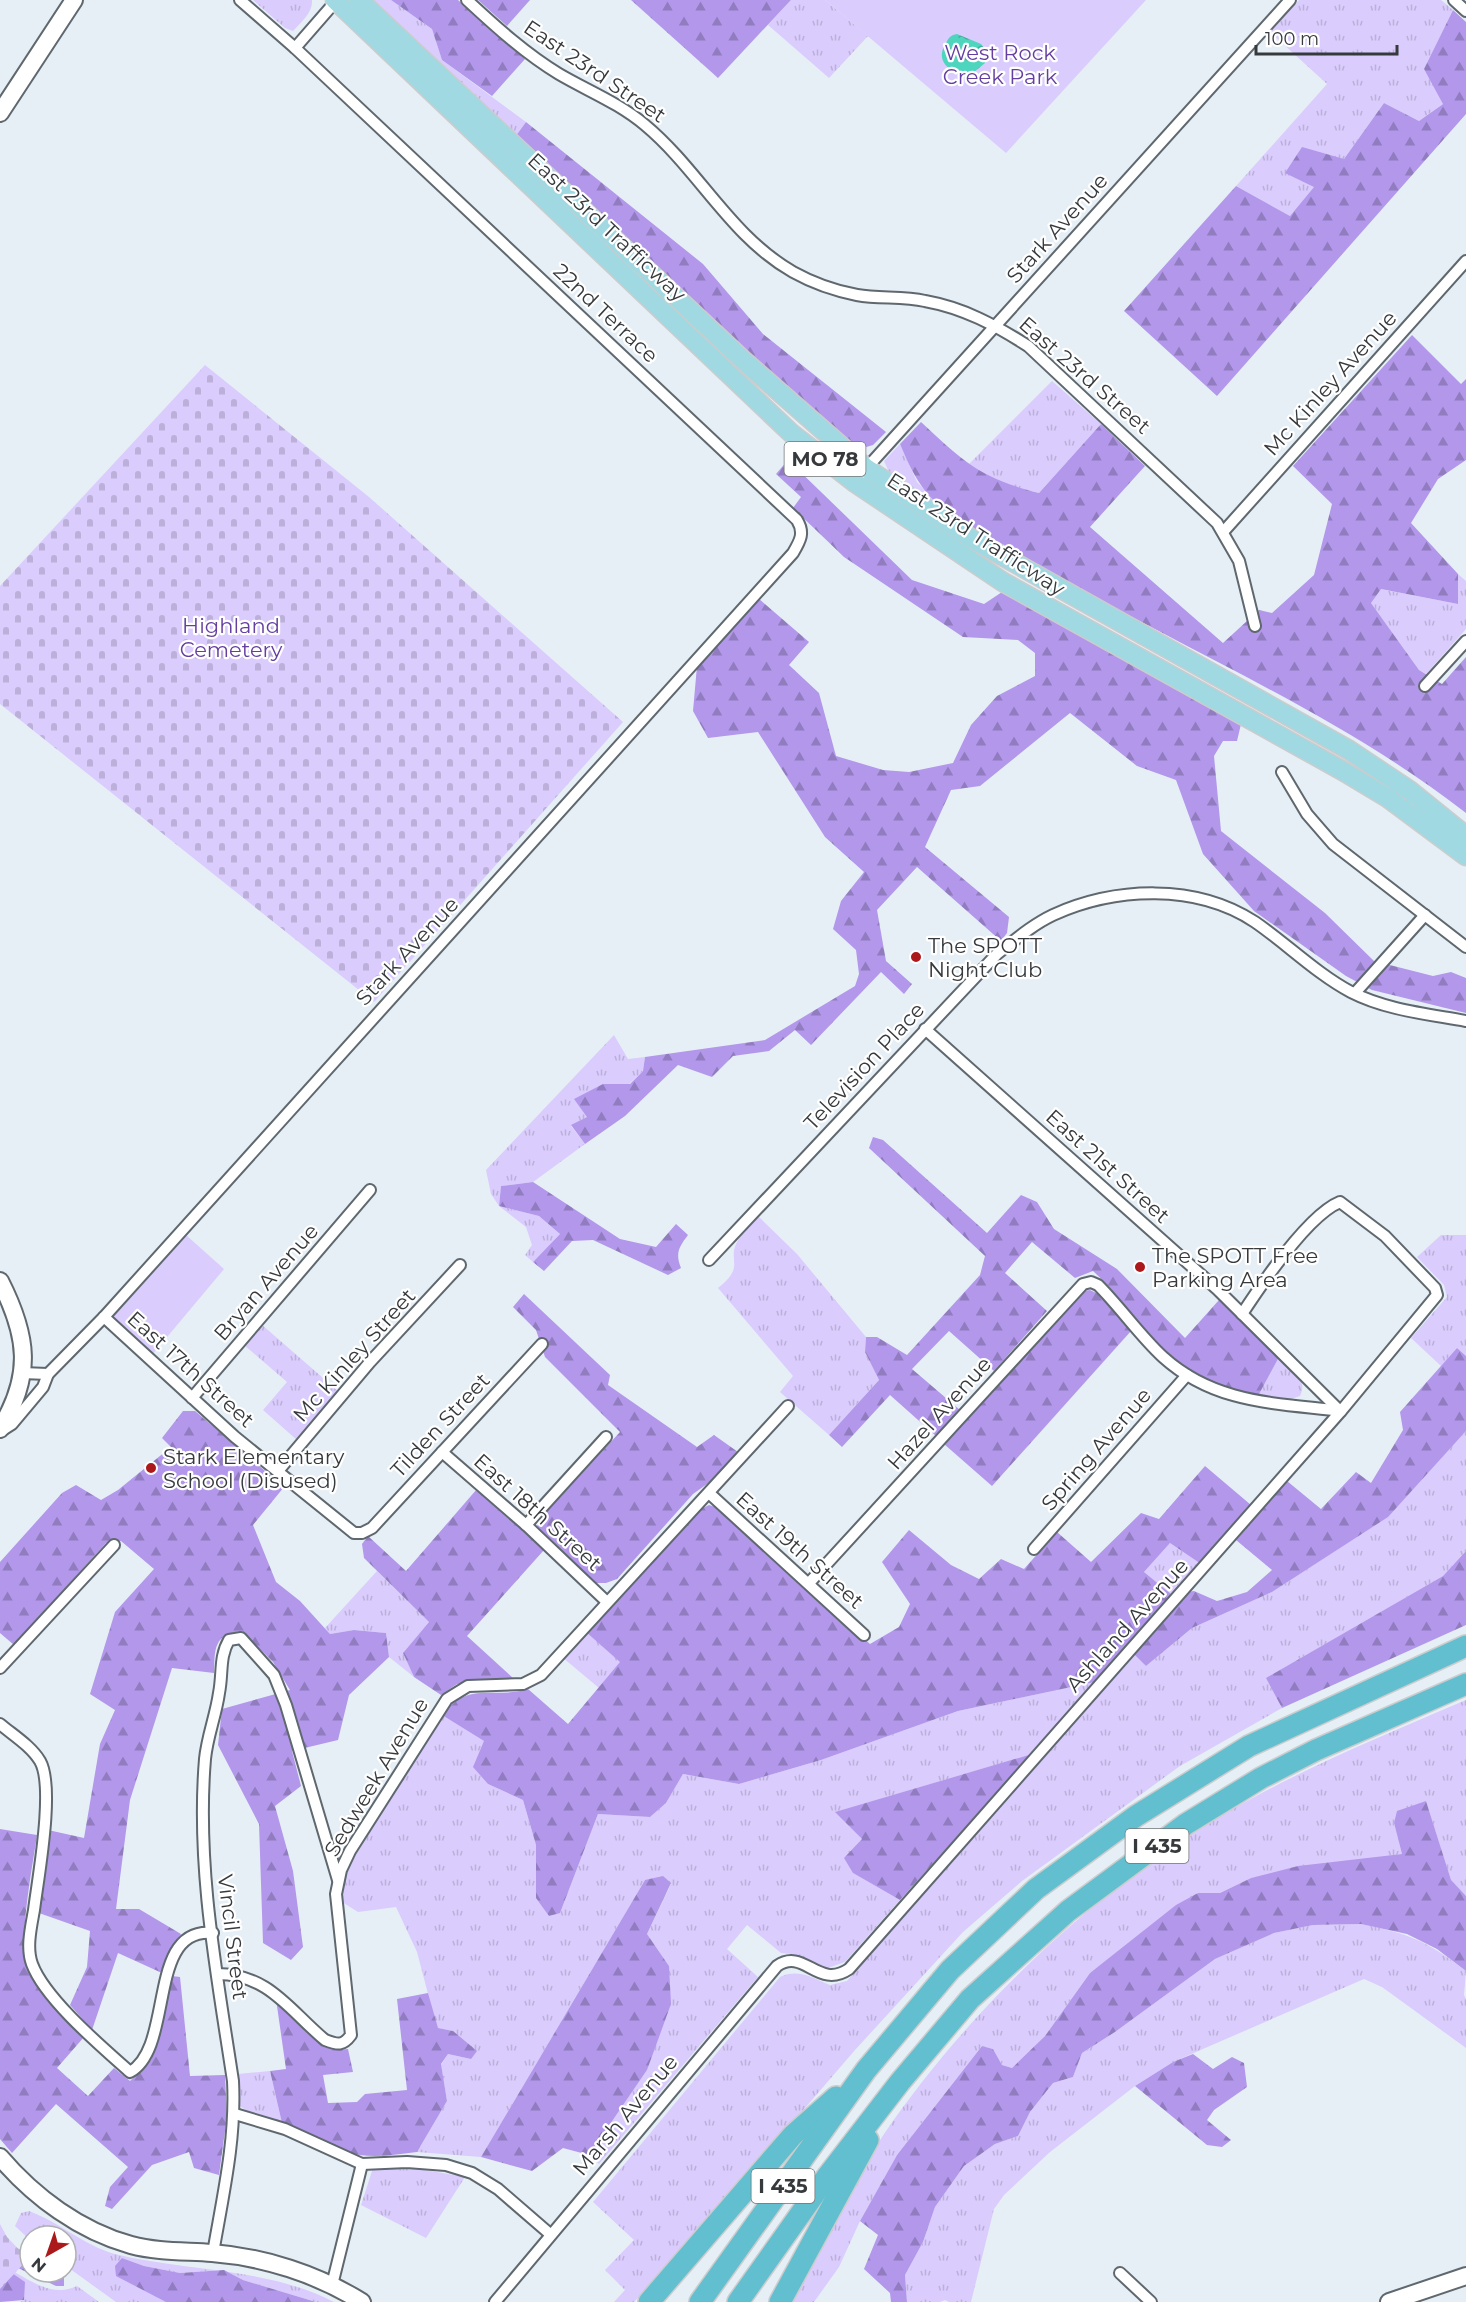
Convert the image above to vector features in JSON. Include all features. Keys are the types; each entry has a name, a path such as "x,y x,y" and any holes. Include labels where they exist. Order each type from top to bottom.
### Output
{"highway":[{"name":"I 435","path":"700,2302 866,2070 958,1962 1036,1889 1136,1816 1249,1746 1466,1646"},
{"name":"I 435","path":"738,2302 826,2178 900,2082 970,1999 1068,1911 1186,1824 1261,1778 1316,1750 1466,1684"},
{"path":"650,2302 793,2135 866,2070"},
{"path":"780,2302 900,2082"}],"main road":[{"path":"0,113 74,0"},
{"name":"East 23rd Trafficway","path":"335,0 791,433 972,539 1349,750 1408,790 1466,836"},
{"name":"East 23rd Trafficway","path":"359,0 753,369 860,475 1003,582 1361,781 1466,855"},
{"path":"0,1281 19,1323 23,1344 22,1373 13,1407 0,1430"},
{"path":"0,2157 31,2189 57,2209 110,2237 158,2250 213,2253 277,2265 332,2285 362,2302"},
{"path":"1389,2302 1466,2276"}],"street":[{"name":"22nd Terrace","path":"240,0 295,48 798,520 802,538 793,553"},
{"path":"295,48 335,0"},
{"name":"East 23rd Street","path":"467,0 526,52 558,74 615,103 643,123 661,139 741,232 794,272 857,295 922,300 946,305 996,325 1028,346 1137,445 1224,531 1239,561 1255,626"},
{"name":"Stark Avenue","path":"860,475 1290,0"},
{"path":"1454,0 1466,11"},
{"name":"Mc Kinley Avenue","path":"1224,531 1466,261"},
{"name":"Stark Avenue","path":"0,1430 12,1424 43,1387 48,1374 104,1317 793,553"},
{"path":"1425,686 1466,640"},
{"path":"1282,772 1307,814 1333,844 1466,947"},
{"name":"Television Place","path":"709,1260 997,954 1026,931 1079,904 1130,895 1179,895 1230,909 1253,921 1355,993 1397,1008 1466,1021"},
{"path":"1355,993 1425,915"},
{"name":"East 21st Street","path":"925,1029 1242,1314 1341,1411"},
{"name":"Bryan Avenue","path":"192,1398 370,1190"},
{"name":"Ashland Avenue","path":"790,1960 831,1977 840,1976 849,1969 1341,1411 1437,1295 1436,1288 1385,1236 1340,1202 1333,1205 1310,1226 1284,1255 1242,1314"},
{"name":"Mc Kinley Street","path":"278,1471 370,1362 460,1266"},
{"name":"Hazel Avenue","path":"810,1582 1083,1284 1092,1282 1101,1288 1163,1357 1187,1375"},
{"name":"East 17th Street","path":"104,1317 192,1398 348,1529 354,1533 365,1532"},
{"name":"Tilden Street","path":"365,1532 372,1528 542,1344"},
{"path":"22,1373 48,1374"},
{"path":"1187,1375 1217,1390 1254,1402 1341,1411"},
{"name":"Spring Avenue","path":"1034,1549 1187,1375"},
{"name":"Sedweek Avenue","path":"339,1883 350,1851 447,1699 468,1686 523,1684 541,1675 710,1494 788,1406"},
{"path":"526,1525 606,1437"},
{"name":"East 18th Street","path":"442,1452 526,1525 607,1602"},
{"name":"East 19th Street","path":"710,1494 810,1582 864,1635"},
{"path":"0,1668 114,1545"},
{"name":"Vincil Street","path":"213,2253 232,2148 235,2114 233,2081 204,1880 205,1756 220,1690 222,1652 230,1640 241,1638 274,1675 286,1706 339,1883"},
{"path":"0,1724 39,1759 46,1774 44,1824 29,1939 32,1963 42,1981 92,2037 130,2072 135,2069 149,2046 166,1979 178,1948 187,1937 197,1932 213,1933"},
{"path":"217,1974 235,1974 257,1980 325,2040 338,2045 346,2043 351,2035 336,1894 339,1883"},
{"name":"Marsh Avenue","path":"495,2302 777,1966 790,1960"},
{"path":"235,2114 285,2129 362,2164 407,2162 446,2165 472,2173 498,2189 550,2234"},
{"path":"332,2285 362,2164"},
{"path":"1120,2273 1152,2302"}],"green space":[{"path":"253,0 312,0 312,5 309,13 293,31 285,28"},
{"path":"372,0 391,0 432,29 442,60 526,122 515,137"},
{"path":"391,0 458,0 525,59 492,96 442,60 432,29"},
{"path":"478,0 530,0 507,26"},
{"path":"631,0 791,0 718,78"},
{"path":"791,0 825,0 868,36 829,78 768,25"},
{"name":"West Rock Creek Park","path":"825,0 1146,0 1006,153"},
{"path":"1299,0 1441,0 1453,10 1424,69 1444,103 1419,121 1384,103 1344,159 1315,186 1290,216 1236,186 1327,84 1270,32"},
{"path":"1453,10 1466,22 1466,114 1217,396 1124,311 1236,186 1290,216 1314,187 1285,173 1302,147 1344,159 1384,103 1419,121 1443,104 1424,69"},
{"path":"526,122 703,264 763,334 886,432 873,445 863,448 848,441 792,393 515,137"},
{"path":"1412,335 1461,384 1466,379 1466,460 1438,479 1411,523 1458,574 1458,604 1381,589 1371,603 1419,670 1442,684 1466,657 1466,813 1417,777 1314,714 1100,600 956,518 929,496 913,472 900,444 921,422 974,467 1002,481 1039,493 1101,424 1145,466 1090,527 1223,643 1259,610 1272,613 1314,575 1332,504 1293,466"},
{"name":"Highland Cemetery","path":"205,365 369,497 623,722 374,1002 0,704 0,586"},
{"path":"1052,381 1101,424 1039,493 1003,484 968,465"},
{"path":"900,444 917,482 945,510 889,472 884,461"},
{"path":"788,460 912,580 984,604 1002,592 1241,724 1237,741 1223,741 1214,756 1221,831 1325,913 1374,961 1433,976 1451,972 1466,978 1466,1013 1372,990 1346,976 1254,911 1203,854 1176,780 1137,766 1070,713 980,786 951,790 925,847 1009,917 1007,933 1001,941 917,867 877,910 886,961 912,984 904,994 881,972 811,1045 795,1030 769,1051 733,1056 712,1077 678,1065 625,1116 585,1144 571,1125 587,1117 574,1099 603,1084 630,1084 643,1071 645,1057 765,1040 855,986 859,974 856,950 833,929 841,901 864,872 825,837 758,732 708,738 693,711 697,666 758,598 809,642 789,665 819,693 836,756 883,770 909,772 953,763 971,725 997,696 1035,676 1035,653 1018,640 963,637 844,557 793,508 801,497 776,474"},
{"path":"1458,574 1466,581 1466,629 1426,674 1419,670 1371,603 1380,589 1458,604"},
{"path":"614,1035 628,1059 645,1057 643,1071 629,1084 603,1084 587,1117 571,1126 585,1144 533,1182 501,1186 499,1206 491,1194 486,1170"},
{"path":"873,1137 883,1140 987,1233 1021,1195 1037,1202 1054,1229 1117,1269 1185,1338 1219,1300 1279,1357 1258,1396 1212,1381 1182,1364 1155,1340 1093,1271 1075,1278 1032,1242 1005,1273 1047,1311 994,1371 949,1331 912,1369 960,1410 936,1436 890,1395 842,1447 829,1435 879,1380 865,1352 866,1337 877,1337 907,1355 980,1275 985,1256 869,1148"},
{"path":"533,1182 620,1239 656,1247 676,1224 688,1235 679,1250 678,1258 681,1268 668,1275 593,1240 572,1241 544,1271 533,1262 560,1234 539,1216 499,1206 501,1186"},
{"path":"499,1206 539,1216 560,1234 533,1262 525,1255 532,1245 526,1227"},
{"path":"759,1217 797,1254 866,1337 865,1352 879,1380 829,1435 780,1392 793,1376 718,1288 734,1269 734,1249 739,1239"},
{"path":"186,1235 224,1269 152,1355 115,1321 114,1316"},
{"path":"1441,1235 1466,1235 1466,1356 1457,1348 1441,1366 1411,1338 1447,1297 1444,1285 1417,1257"},
{"path":"1090,1290 1098,1294 1131,1331 992,1486 944,1444 1083,1291"},
{"path":"524,1294 610,1375 608,1385 697,1447 714,1435 738,1452 714,1479 693,1494 617,1579 606,1583 595,1583 537,1526 542,1517 620,1432 545,1357 536,1330 513,1307"},
{"path":"261,1324 338,1391 297,1440 263,1410 287,1382 244,1345"},
{"path":"1457,1348 1466,1356 1466,1431 1388,1517 1272,1592 1192,1628 1146,1666 1126,1646 1095,1682 958,1711 821,1760 739,1784 683,1774 666,1803 650,1817 598,1814 560,1913 549,1916 536,1898 536,1845 523,1800 488,1784 473,1767 484,1741 442,1715 452,1704 472,1694 515,1692 528,1689 568,1724 620,1662 586,1632 701,1509 709,1505 718,1508 870,1644 899,1627 910,1604 882,1562 909,1530 951,1565 979,1579 1001,1559 1024,1569 1057,1532 1091,1562 1141,1513 1159,1519 1205,1466 1251,1505 1201,1564 1170,1543 1144,1572 1171,1594 1194,1591 1217,1601 1247,1592 1272,1570 1236,1540 1287,1481 1321,1509 1356,1472 1371,1483 1403,1430 1400,1412"},
{"path":"1279,1357 1300,1379 1302,1390 1300,1396 1288,1400 1258,1396"},
{"path":"183,1411 195,1411 284,1487 253,1525 276,1582 300,1601 330,1634 354,1630 386,1633 389,1657 349,1695 338,1740 292,1751 301,1786 275,1806 293,1871 303,1947 291,1960 263,1943 259,1824 218,1745 222,1709 290,1690 273,1662 242,1631 226,1635 221,1639 216,1650 214,1673 172,1668 130,1800 116,1909 139,1909 181,1934 170,1950 162,1973 118,1953 92,2030 70,2005 87,1967 90,1931 39,1913 48,1830 84,1838 100,1744 115,1710 90,1694 115,1612 154,1569 121,1541 106,1543 14,1645 0,1633 0,1562 62,1493 76,1485 101,1500 118,1490 171,1447 162,1438"},
{"path":"1466,1431 1466,1551 1443,1576 1267,1678 1282,1708 1180,1766 1022,1881 963,1932 855,2050 693,2238 634,2302 614,2302 625,2290 605,2270 634,2240 593,2202 780,1977 793,1973 812,1977 830,1985 847,1981 1135,1653 1146,1666 1192,1628 1272,1592 1387,1517"},
{"path":"477,1489 544,1550 467,1636 513,1678 457,1684 441,1695 414,1677 403,1653 429,1622 364,1558 362,1544 368,1536 406,1571"},
{"path":"1170,1543 1201,1564 1175,1593 1171,1594 1144,1572"},
{"path":"1466,1551 1466,1625 1282,1708 1266,1678 1443,1576"},
{"path":"377,1571 429,1622 403,1653 414,1677 389,1657 386,1633 354,1630 330,1634 325,1628"},
{"path":"586,1632 621,1662 599,1688 562,1657"},
{"path":"1095,1682 1032,1754 836,1812 862,1839 853,1873 900,1900 845,1962 825,1969 791,1954 781,1953 747,1925 727,1949 758,1977 599,2164 589,2155 647,2070 669,1966 647,1934 671,1884 645,1880 481,2157 417,2152 447,2101 441,2065 448,2054 471,2059 453,2031 437,2028 417,1952 396,1907 358,1912 342,1902 342,1889 347,1869 442,1715 484,1741 488,1784 523,1800 536,1845 536,1898 560,1913 598,1814 650,1817 666,1803 683,1774 739,1784 821,1760 958,1711"},
{"path":"1466,1700 1466,1896 1451,1881 1426,1801 1394,1823 1402,1854 1251,1878 1220,1893 1198,1893 1090,1973 1045,2036 1012,2068 1002,2065 993,2049 982,2046 897,2155 860,2221 839,2267 814,2302 791,2302 847,2196 884,2134 961,2034 1051,1943 1151,1862 1258,1795 1335,1757"},
{"path":"1032,1754 900,1900 853,1873 844,1858 862,1839 835,1812"},
{"path":"1426,1801 1451,1880 1466,1896 1466,1971 1437,1949 1407,1934 1361,1924 1313,1925 1274,1933 1215,1959 1115,2032 1082,2053 1073,2077 1053,2083 1030,2112 1018,2136 995,2144 964,2166 935,2207 923,2242 905,2275 907,2302 891,2302 890,2293 864,2269 878,2235 860,2221 897,2155 982,2046 993,2049 1002,2065 1012,2068 1045,2036 1090,1973 1176,1905 1198,1893 1220,1893 1251,1878 1298,1866 1402,1854 1394,1823 1397,1811"},
{"path":"0,1829 37,1835 25,1924 25,1958 28,1969 39,1988 84,2037 57,2068 88,2096 114,2068 130,2081 151,2060 172,1976 180,1977 190,2076 225,2075 227,2116 219,2175 194,2168 189,2152 152,2165 112,2209 105,2206 110,2187 128,2167 56,2104 12,2153 0,2139"},
{"path":"663,1876 671,1883 647,1934 669,1966 671,2004 647,2070 589,2155 563,2148 532,2171 481,2157 645,1880"},
{"path":"1361,1924 1405,1935 1428,1945 1466,1971 1464,1995 1466,1999 1466,2048 1382,1987 1364,1979 1173,2062 1135,2086 1050,2152 1004,2195 994,2209 971,2302 945,2300 907,2302 905,2275 923,2242 935,2207 964,2166 995,2144 1018,2136 1030,2112 1053,2083 1073,2077 1082,2053 1115,2032 1215,1959 1274,1933 1313,1925"},
{"path":"428,1993 438,2028 453,2031 477,2051 471,2059 448,2054 441,2064 447,2101 417,2152 374,2156 350,2153 282,2123 270,2071 286,2069 276,1999 317,2041 337,2049 348,2049 353,2072 323,2075 328,2103 357,2102 365,2094 407,2090 397,1999"},
{"path":"1193,2054 1213,2069 1232,2057 1244,2063 1247,2087 1214,2110 1207,2120 1231,2140 1222,2147 1207,2145 1135,2086 1173,2062"},
{"path":"270,2071 282,2123 247,2111 240,2106 237,2074"},
{"path":"409,2167 465,2177 426,2238 361,2205 373,2168"},
{"path":"29,2211 56,2224 18,2224 18,2229 15,2226 21,2213"},
{"path":"0,2224 7,2237 18,2249 18,2270 0,2289"},
{"path":"78,2237 115,2254 218,2270 180,2273 144,2266 122,2258 158,2297 166,2302 116,2302 78,2275"},
{"path":"0,2239 18,2249 18,2268"},
{"path":"122,2258 144,2266 180,2273 224,2270 243,2280 316,2302 166,2302 116,2276 115,2266"},
{"path":"7,2268 18,2274 18,2284 37,2284 59,2290 77,2286 99,2302 20,2302 24,2300"},
{"path":"9,2271 18,2277 18,2284 25,2284 24,2300 0,2302 0,2275"},
{"path":"227,2272 281,2282 334,2302 316,2302 243,2280"}],"water":[{"path":"957,34 981,44 988,53 985,63 967,78 955,73 943,60 943,49 947,41"}],"place":[{"name":"The SPOTT Night Club","path":"916,957"},
{"name":"The SPOTT Free Parking Area","path":"1140,1267"},
{"name":"Stark Elementary School (Disused)","path":"151,1468"}]}
